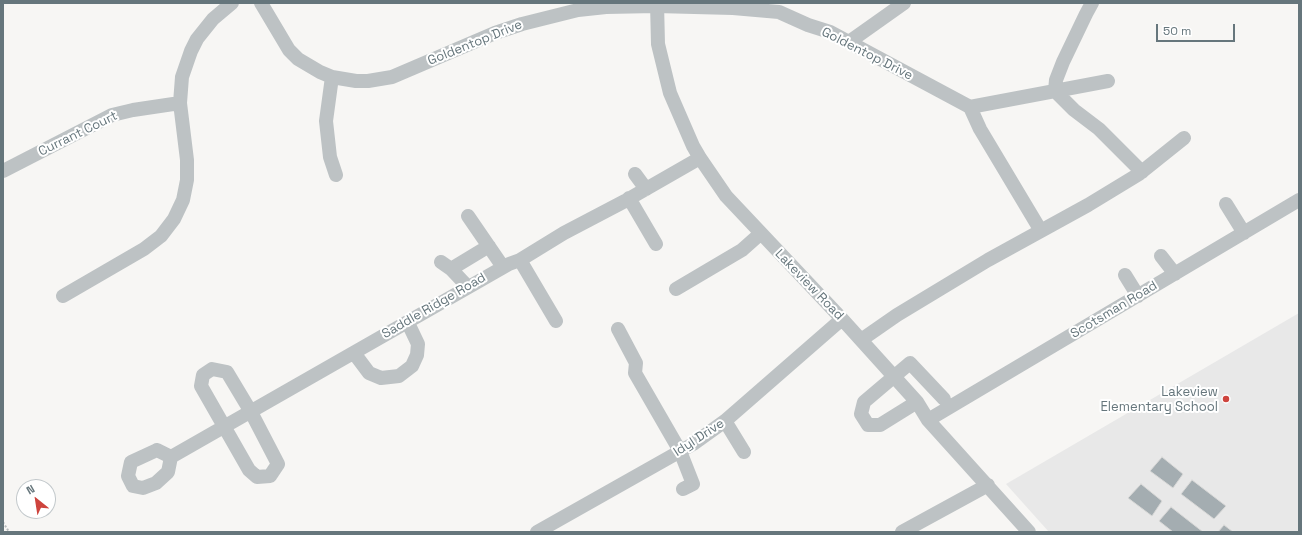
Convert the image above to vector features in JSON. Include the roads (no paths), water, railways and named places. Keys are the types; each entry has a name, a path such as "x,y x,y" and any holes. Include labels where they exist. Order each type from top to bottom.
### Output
{"street":[{"path":"64,296 144,249 161,236 174,219 185,195 188,170 180,103 182,76 191,51 204,29 232,3"},
{"name":"Goldentop Drive","path":"261,3 289,50 309,66 332,77 356,81 380,80 392,77 495,33 522,24 578,10 606,7 656,5 733,8 780,12 808,25 830,32 970,107"},
{"path":"849,42 904,3"},
{"path":"1055,91 1056,80 1063,62 1092,3"},
{"name":"Lakeview Road","path":"656,5 658,44 670,93 693,146 726,196 916,400 928,420 1029,532"},
{"path":"332,77 326,121 330,157 336,175"},
{"path":"1041,231 980,129 970,107 1108,81"},
{"path":"1055,91 1074,110 1099,129 1142,172"},
{"name":"Currant Court","path":"3,171 112,115 133,110 180,103"},
{"path":"861,340 897,315 988,260 1088,205 1142,172 1184,138"},
{"name":"Saddle Ridge Road","path":"171,457 408,323 503,267 520,260 564,233 700,158"},
{"path":"635,174 646,189"},
{"path":"629,198 656,244"},
{"name":"Scotsman Road","path":"928,420 1299,200"},
{"path":"1226,204 1244,233"},
{"path":"468,216 503,267"},
{"path":"676,289 742,250 760,234"},
{"path":"468,287 446,266 488,246"},
{"path":"1161,256 1175,274"},
{"path":"520,260 556,321"},
{"path":"1125,275 1138,296"},
{"name":"Idyl Drive","path":"537,532 693,444 725,421 842,319"},
{"path":"354,353 368,374 381,378 398,376 412,366 417,354 418,344 408,323"},
{"path":"618,329 636,363 635,372 680,451 693,484 683,489"},
{"path":"928,382 916,400 880,425 868,425 861,414 864,402 910,363 928,382 944,399"},
{"path":"212,369 227,372 251,412 278,464 270,476 257,476 249,470 201,386 203,375 212,369"},
{"path":"725,421 744,452"},
{"path":"902,532 988,485"}],"place":[{"name":"Lakeview Elementary School","path":"1226,399"}]}
